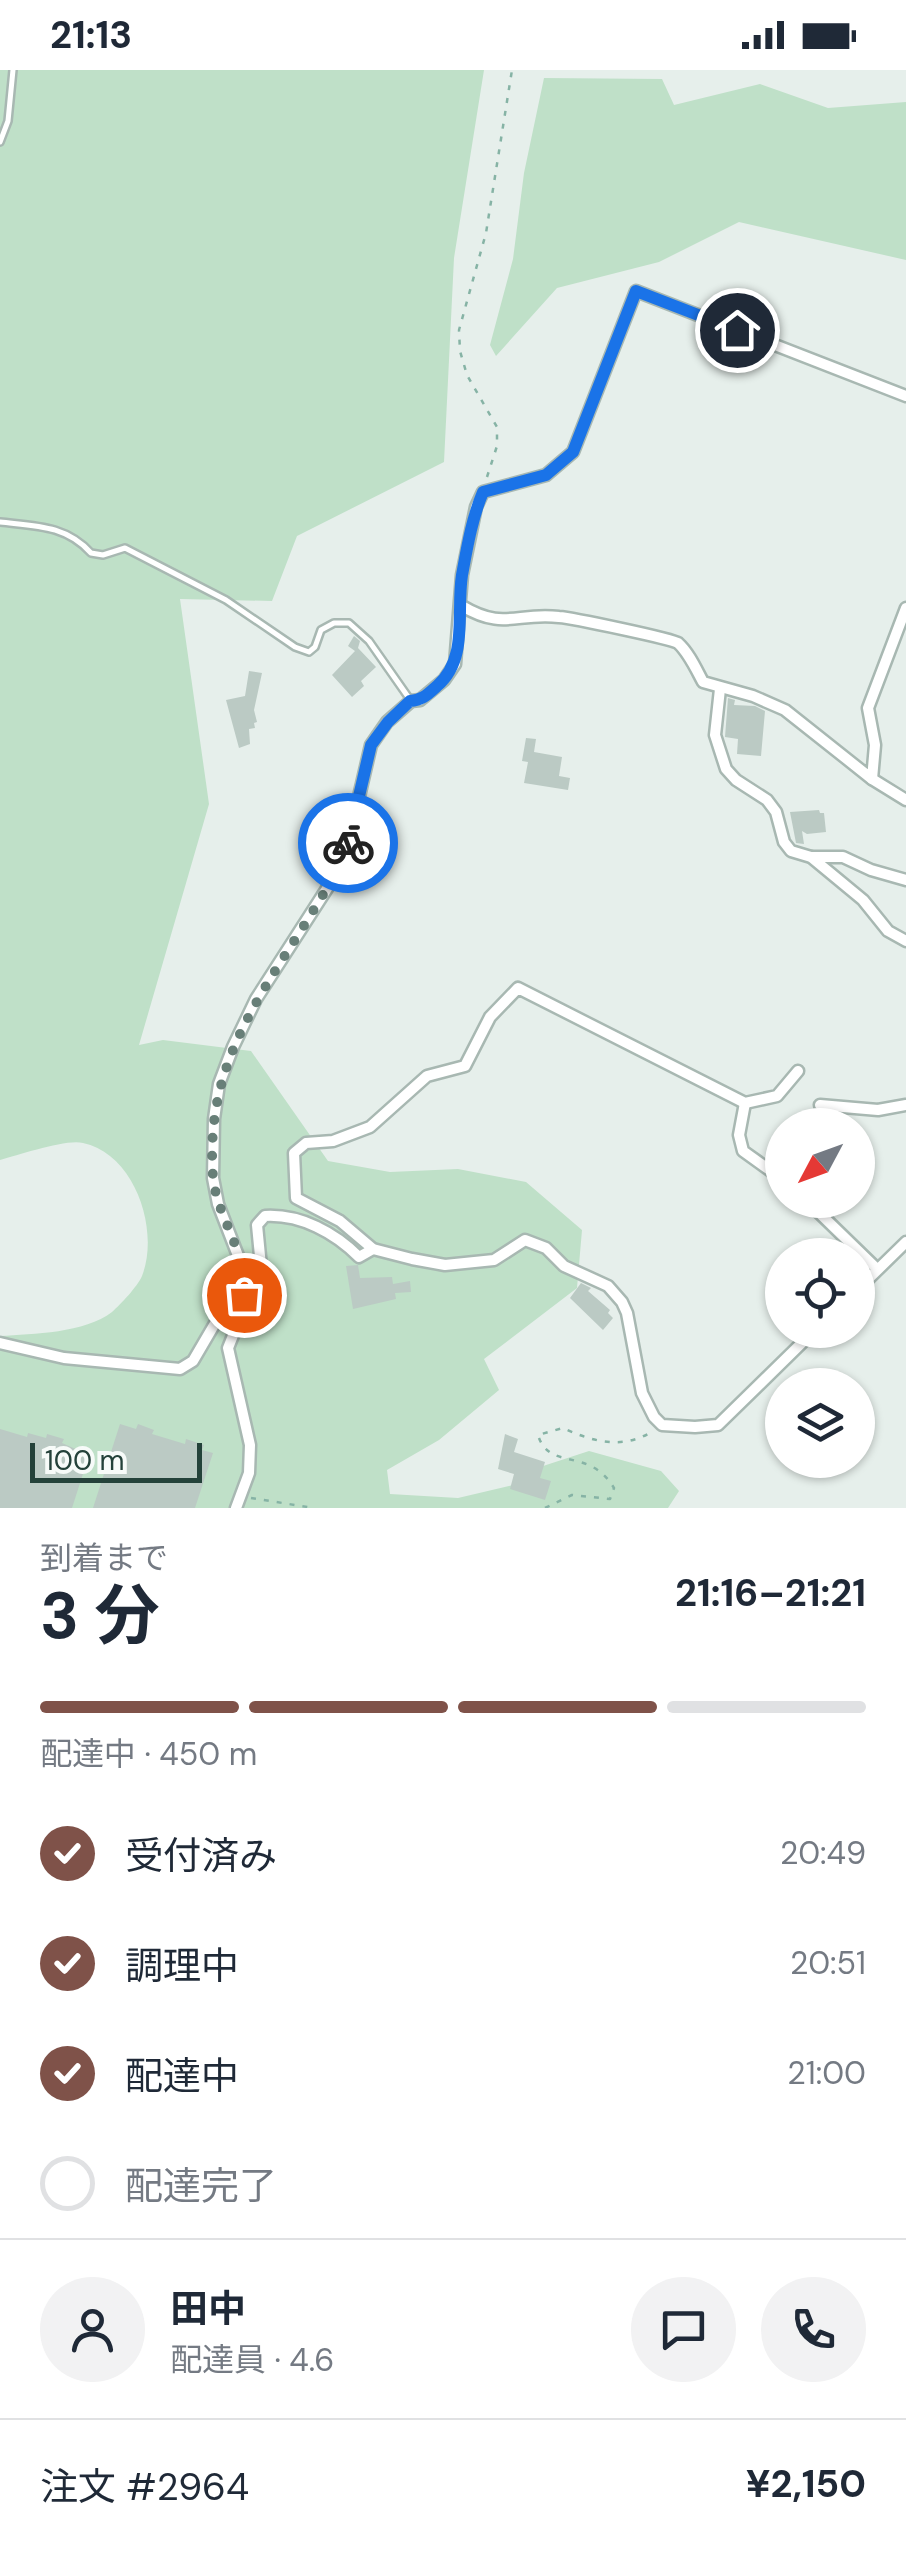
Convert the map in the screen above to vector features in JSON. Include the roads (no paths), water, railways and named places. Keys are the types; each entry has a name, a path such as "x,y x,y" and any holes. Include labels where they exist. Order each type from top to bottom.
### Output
{"street":[{"path":"238,1502 249,1474 250,1445 228,1348 244,1295 242,1266 218,1204 213,1178 219,1084 232,1046 256,999 328,888 347,848 371,745 388,722 410,701 420,700 444,680 454,664 462,575 476,507 483,492 546,475 573,452 636,291 906,396"},
{"path":"462,606 493,620 557,616 639,636 674,640 686,651 703,682 785,710 872,779 906,800"},
{"path":"872,779 875,744 868,708 906,608"},
{"path":"720,689 715,735 726,769 776,812 784,842 791,850 811,857 842,857 906,880"},
{"path":"811,857 863,900 888,931 906,941"},
{"path":"796,1348 718,1424 662,1424 642,1393 622,1302 608,1286 564,1266 546,1248 524,1240 494,1260 445,1265 373,1249 340,1221 296,1198 294,1152 306,1143 334,1141 370,1127 427,1076 465,1066 490,1017 518,988 745,1103 777,1096 798,1071"},
{"path":"745,1103 739,1135 744,1151 765,1166"},
{"path":"820,1104 864,1110 906,1106"},
{"path":"0,1344 64,1358 180,1368 193,1361 231,1296 257,1293 263,1288 256,1225 265,1216 321,1228 339,1237 359,1257 373,1249"},
{"path":"825,1218 878,1269"},
{"path":"875,1272 906,1242"}],"lane":[{"path":"0,142 8,121 13,70"},
{"path":"0,522 59,529 79,540 90,553 102,555 125,548 226,600 308,652 316,647 322,630 334,623 349,623 369,641 410,701"}]}
